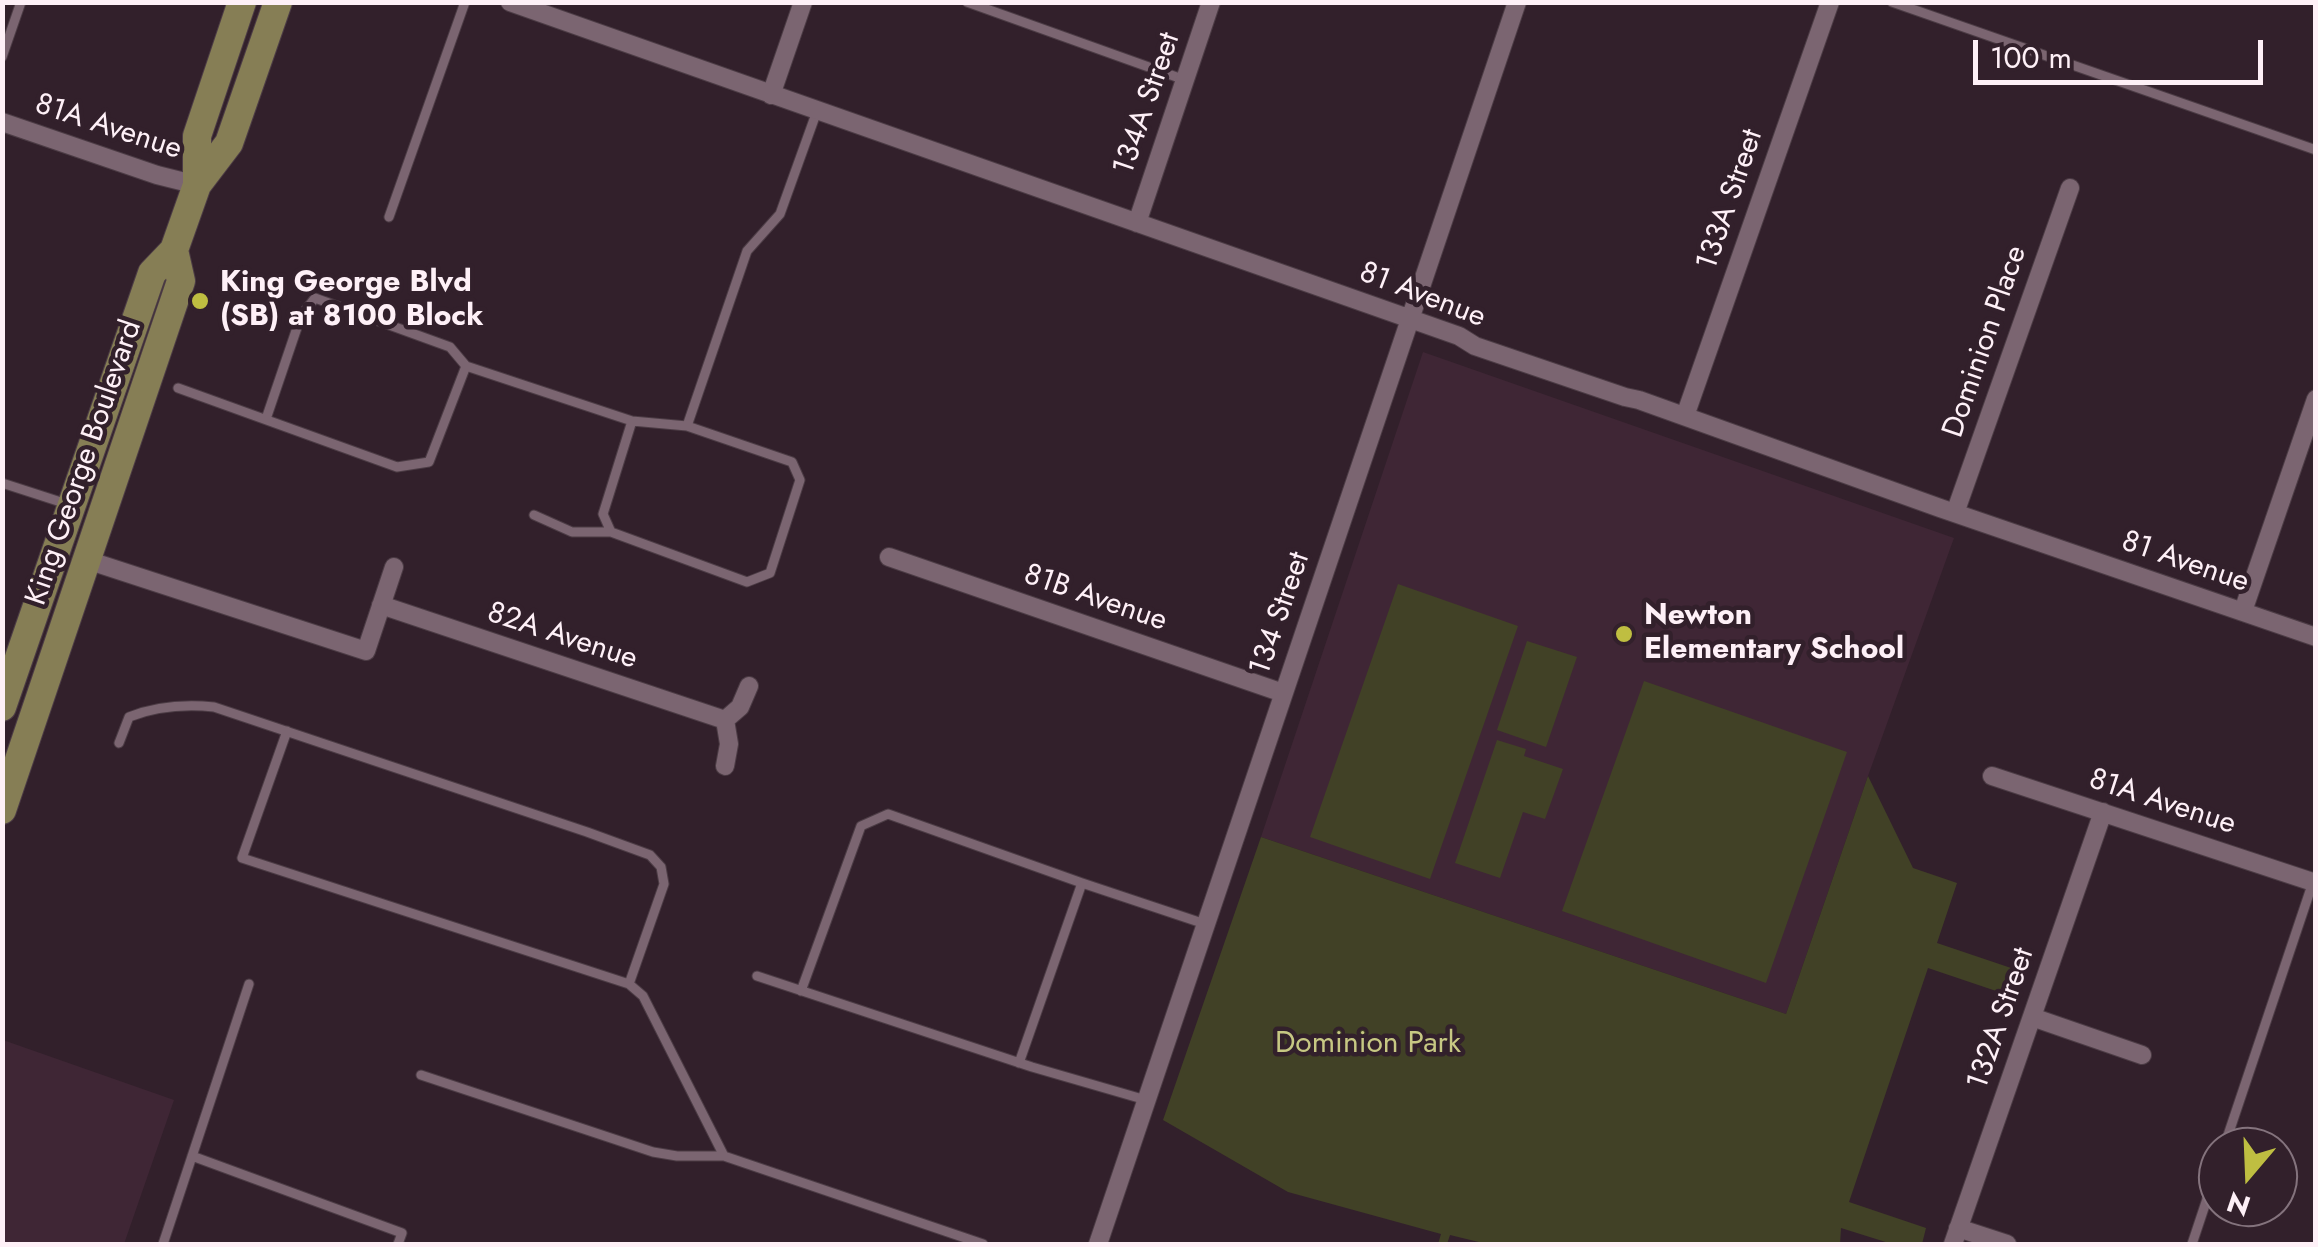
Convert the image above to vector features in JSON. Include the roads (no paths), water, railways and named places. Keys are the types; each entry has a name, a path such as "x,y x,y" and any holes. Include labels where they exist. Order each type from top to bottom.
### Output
{"main road":[{"name":"King George Boulevard","path":"197,186 198,136 242,2"},
{"name":"King George Boulevard","path":"2,707 152,273 174,250 197,186 229,143 278,2"},
{"name":"King George Boulevard","path":"2,810 181,281 174,250"}],"street":[{"name":"81 Avenue","path":"510,2 1459,336 1475,346 2316,637"},
{"path":"771,95 802,2"},
{"name":"134A Street","path":"1136,222 1211,2"},
{"name":"134 Street","path":"1098,1244 1517,2"},
{"name":"133A Street","path":"1685,416 1830,2"},
{"name":"81A Avenue","path":"2,122 197,186"},
{"name":"Dominion Place","path":"1955,513 2070,188"},
{"path":"2243,611 2316,399"},
{"name":"81B Avenue","path":"889,557 1283,693"},
{"path":"87,560 366,651 394,568"},
{"name":"82A Avenue","path":"381,606 724,720"},
{"path":"725,766 729,744 724,720 740,707 749,686"},
{"name":"81A Avenue","path":"1992,776 2314,882"},
{"name":"132A Street","path":"1955,1236 2103,812"},
{"path":"2032,1017 2142,1055"},
{"path":"1955,1236 2007,1244"}],"lane":[{"path":"2,57 21,2"},
{"path":"390,217 466,2"},
{"path":"967,2 1185,80"},
{"path":"1892,2 2316,150"},
{"path":"688,426 746,252 780,214 817,111"},
{"path":"266,419 301,316 315,298 450,347 466,366 632,422 688,426 792,462 800,480 770,574 747,582 612,532 572,532 534,515"},
{"path":"178,388 397,467 429,462 466,366"},
{"path":"612,532 604,514 632,422"},
{"path":"2,484 71,506"},
{"path":"119,743 128,717 172,706 214,707 650,856 661,867 664,884 630,984"},
{"path":"287,731 242,858 630,984 644,996 724,1156"},
{"path":"801,991 861,826 888,814 1206,924"},
{"path":"2231,1127 2314,882"},
{"path":"1019,1063 1082,883"},
{"path":"756,976 1019,1063 1146,1100"},
{"path":"163,1244 249,984"},
{"path":"421,1075 653,1152 724,1156 983,1244"},
{"path":"192,1156 402,1233 398,1244"}],"place":[{"name":"King George Blvd (SB) at 8100 Block","path":"200,301"},
{"name":"Newton Elementary School","path":"1624,634"}],"park label":[{"name":"Dominion Park","path":"1368,1045"}]}
